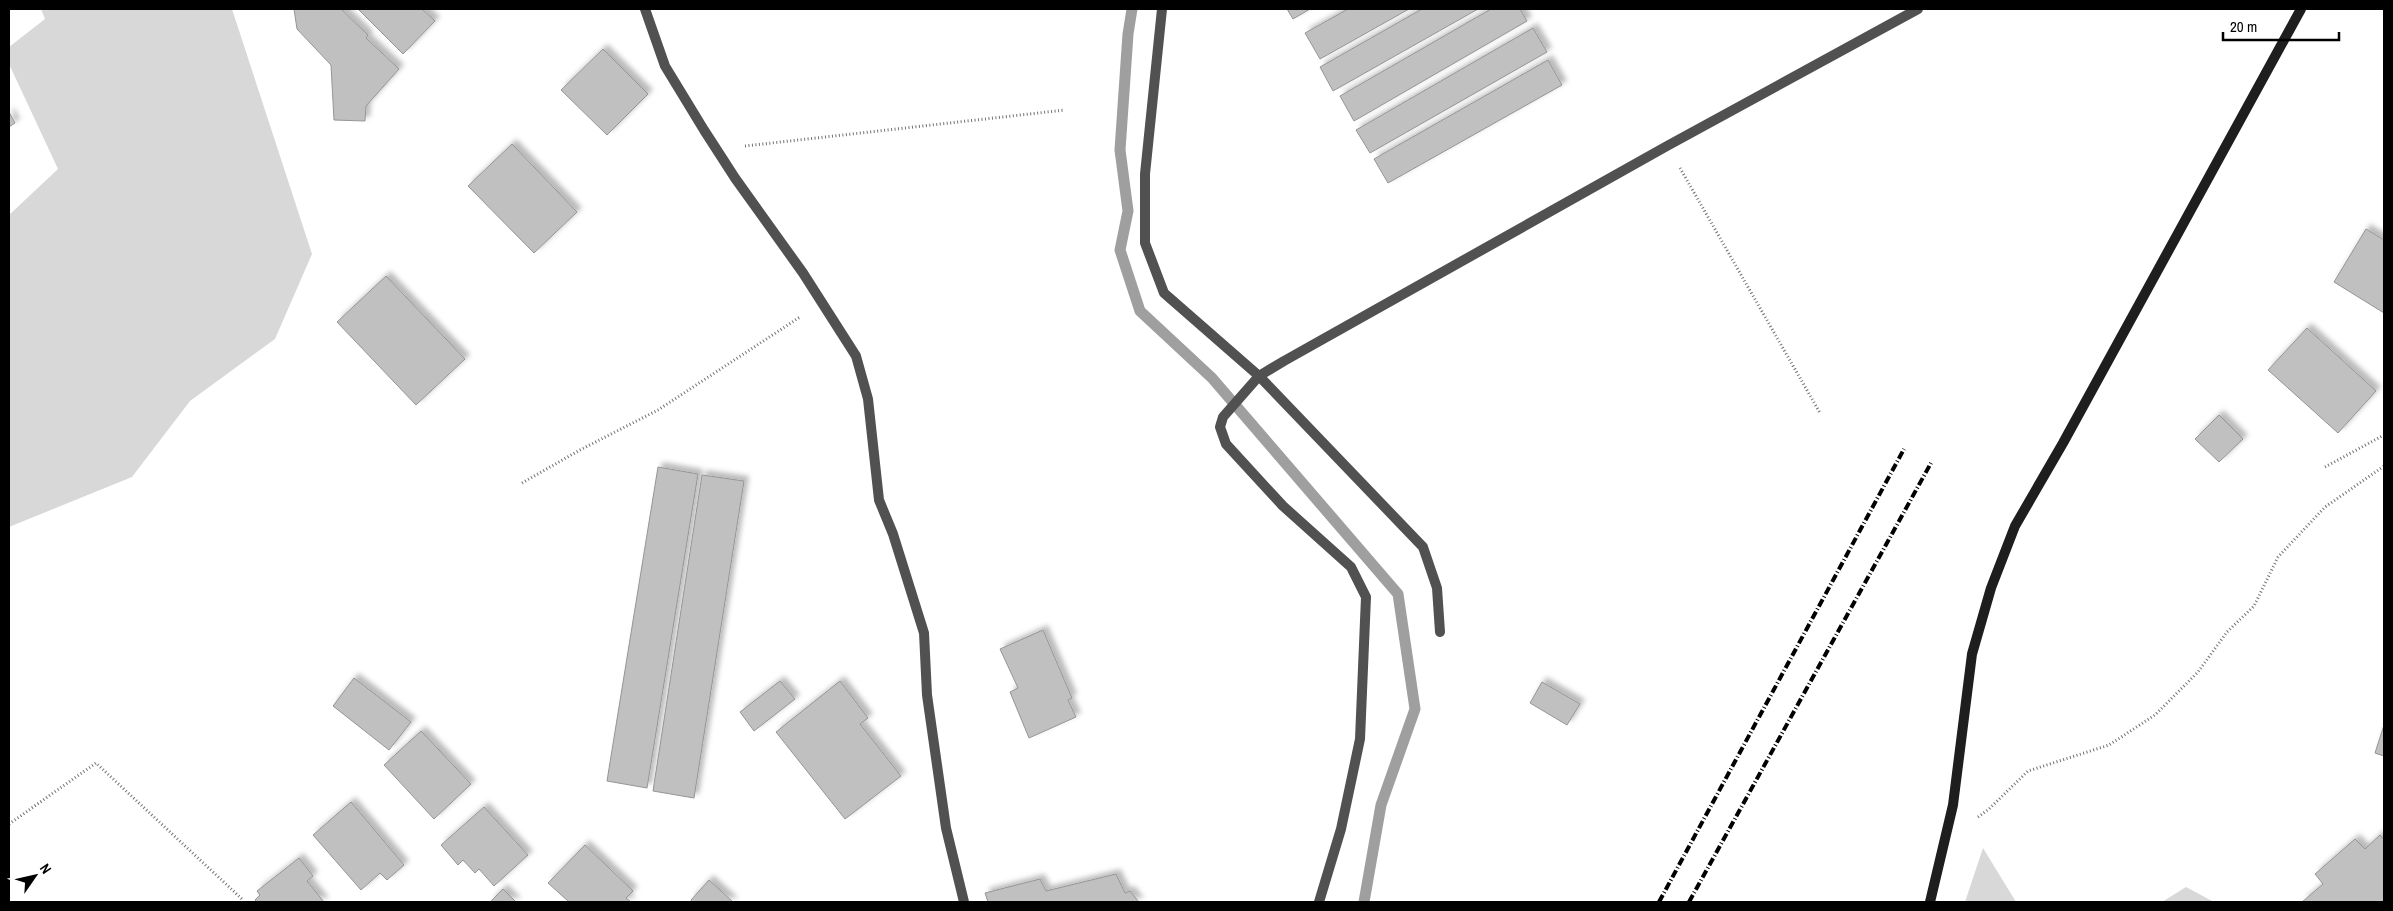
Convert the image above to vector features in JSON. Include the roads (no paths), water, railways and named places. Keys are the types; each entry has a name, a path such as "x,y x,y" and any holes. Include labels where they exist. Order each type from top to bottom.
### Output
{"street":[{"path":"645,9 665,66 717,149 856,356 868,399 879,500 893,534 924,633 927,695 946,828 964,902"},
{"path":"1162,9 1145,174 1145,243 1164,293 1259,376 1423,547 1437,588 1440,632"},
{"path":"1318,902 1341,829 1360,739 1366,598 1351,567 1283,506 1226,444 1220,427 1223,417 1259,376 1667,146 1918,9"},
{"path":"1930,902 1953,806 1972,654 1991,588 2015,526 2064,443 2301,9"}],"waterway":[{"path":"1132,9 1128,34 1120,150 1128,211 1120,250 1140,311 1212,378 1398,594 1415,709 1381,805 1364,902"}],"railway":[{"path":"1659,902 1904,449"},
{"path":"1689,902 1931,463"}]}
